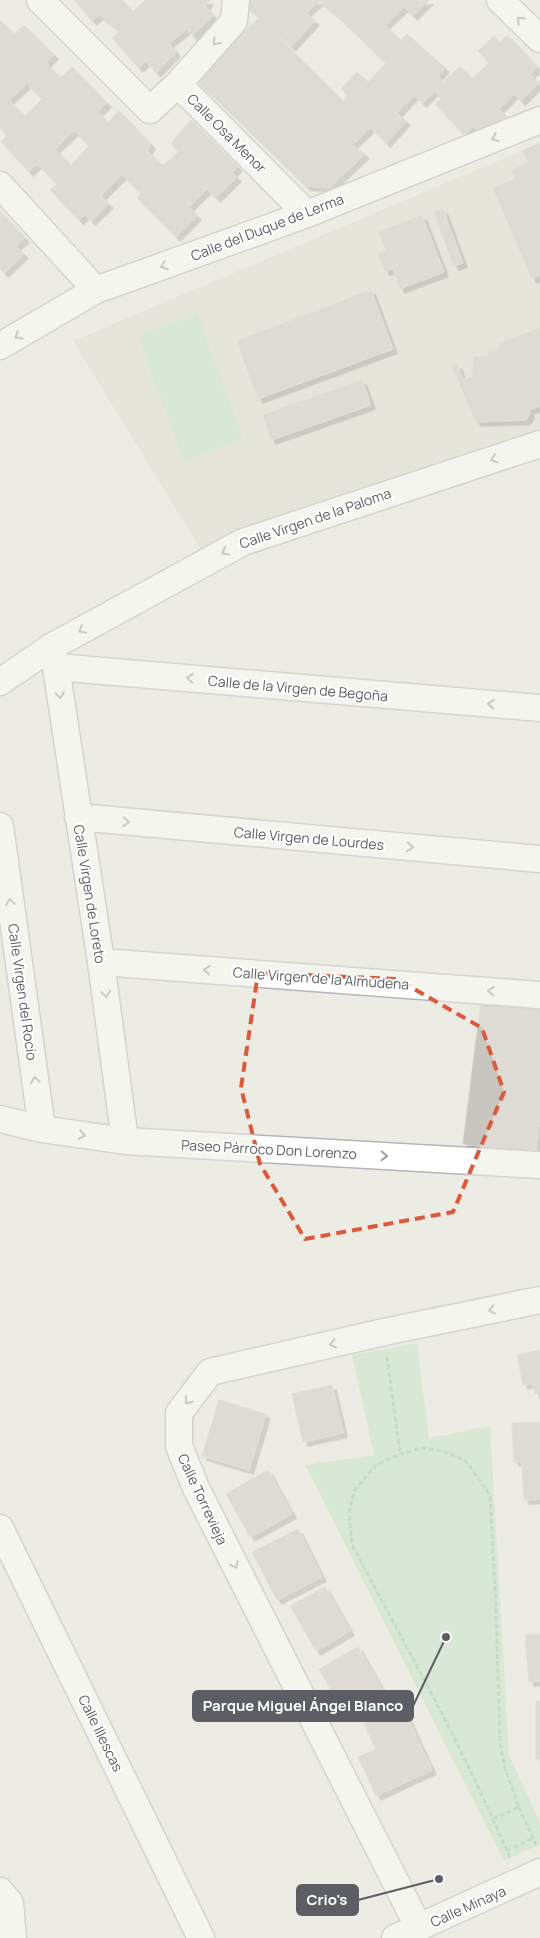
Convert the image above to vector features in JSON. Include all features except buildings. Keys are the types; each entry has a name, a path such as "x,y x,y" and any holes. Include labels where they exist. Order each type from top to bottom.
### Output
{"street":[{"name":"Calle Osa Menor","path":"40,0 150,110 178,84 307,214"},
{"path":"178,84 234,21 236,0"},
{"path":"500,0 540,39"},
{"name":"Calle del Duque de Lerma","path":"0,346 96,290 307,214 540,120"},
{"path":"0,185 96,290"},
{"name":"Calle Virgen de la Paloma","path":"0,682 54,657 243,542 540,444"},
{"name":"Calle de la Virgen de Begoña","path":"54,657 540,708"},
{"name":"Calle Virgen de Loreto","path":"54,657 101,962 126,1141"},
{"name":"Calle Virgen de Lourdes","path":"78,817 540,859"},
{"name":"Calle Virgen del Rocío","path":"0,826 42,1129"},
{"name":"Calle Virgen de la Almudena","path":"101,962 540,994"},
{"name":"Paseo Párroco Don Lorenzo","path":"0,1119 42,1129 126,1141 540,1165"},
{"name":"Calle Torrevieja","path":"419,1928 196,1488 179,1446 179,1413 210,1372 384,1332 540,1300"},
{"name":"Calle Illescas","path":"0,1528 201,1938"},
{"name":"Calle Minaya","path":"395,1938 530,1877"},
{"path":"0,1892 10,1903 14,1938"}],"path":[{"path":"384,1332 400,1454"},
{"path":"530,1877 506,1851 493,1819 352,1545 349,1513 354,1491 376,1465 400,1454 424,1448 446,1452 466,1461 490,1495 500,1743 505,1768 519,1807 540,1853"},
{"path":"493,1819 519,1807"},
{"path":"506,1851 533,1838"}],"highlighted area":[{"path":"258,973 397,979 482,1028 504,1092 453,1212 305,1239 260,1164 241,1088"}],"shaded area":[{"path":"540,143 540,430 248,527 201,550 73,341"}],"green space":[{"path":"197,313 244,440 184,462 137,335"},
{"path":"417,1343 429,1438 490,1426 509,1755 540,1822 540,1844 504,1861 305,1465 374,1455 352,1355"}],"place":[{"name":"Parque Miguel Ángel Blanco","path":"446,1637"},
{"name":"Crio's","path":"439,1879"}]}
